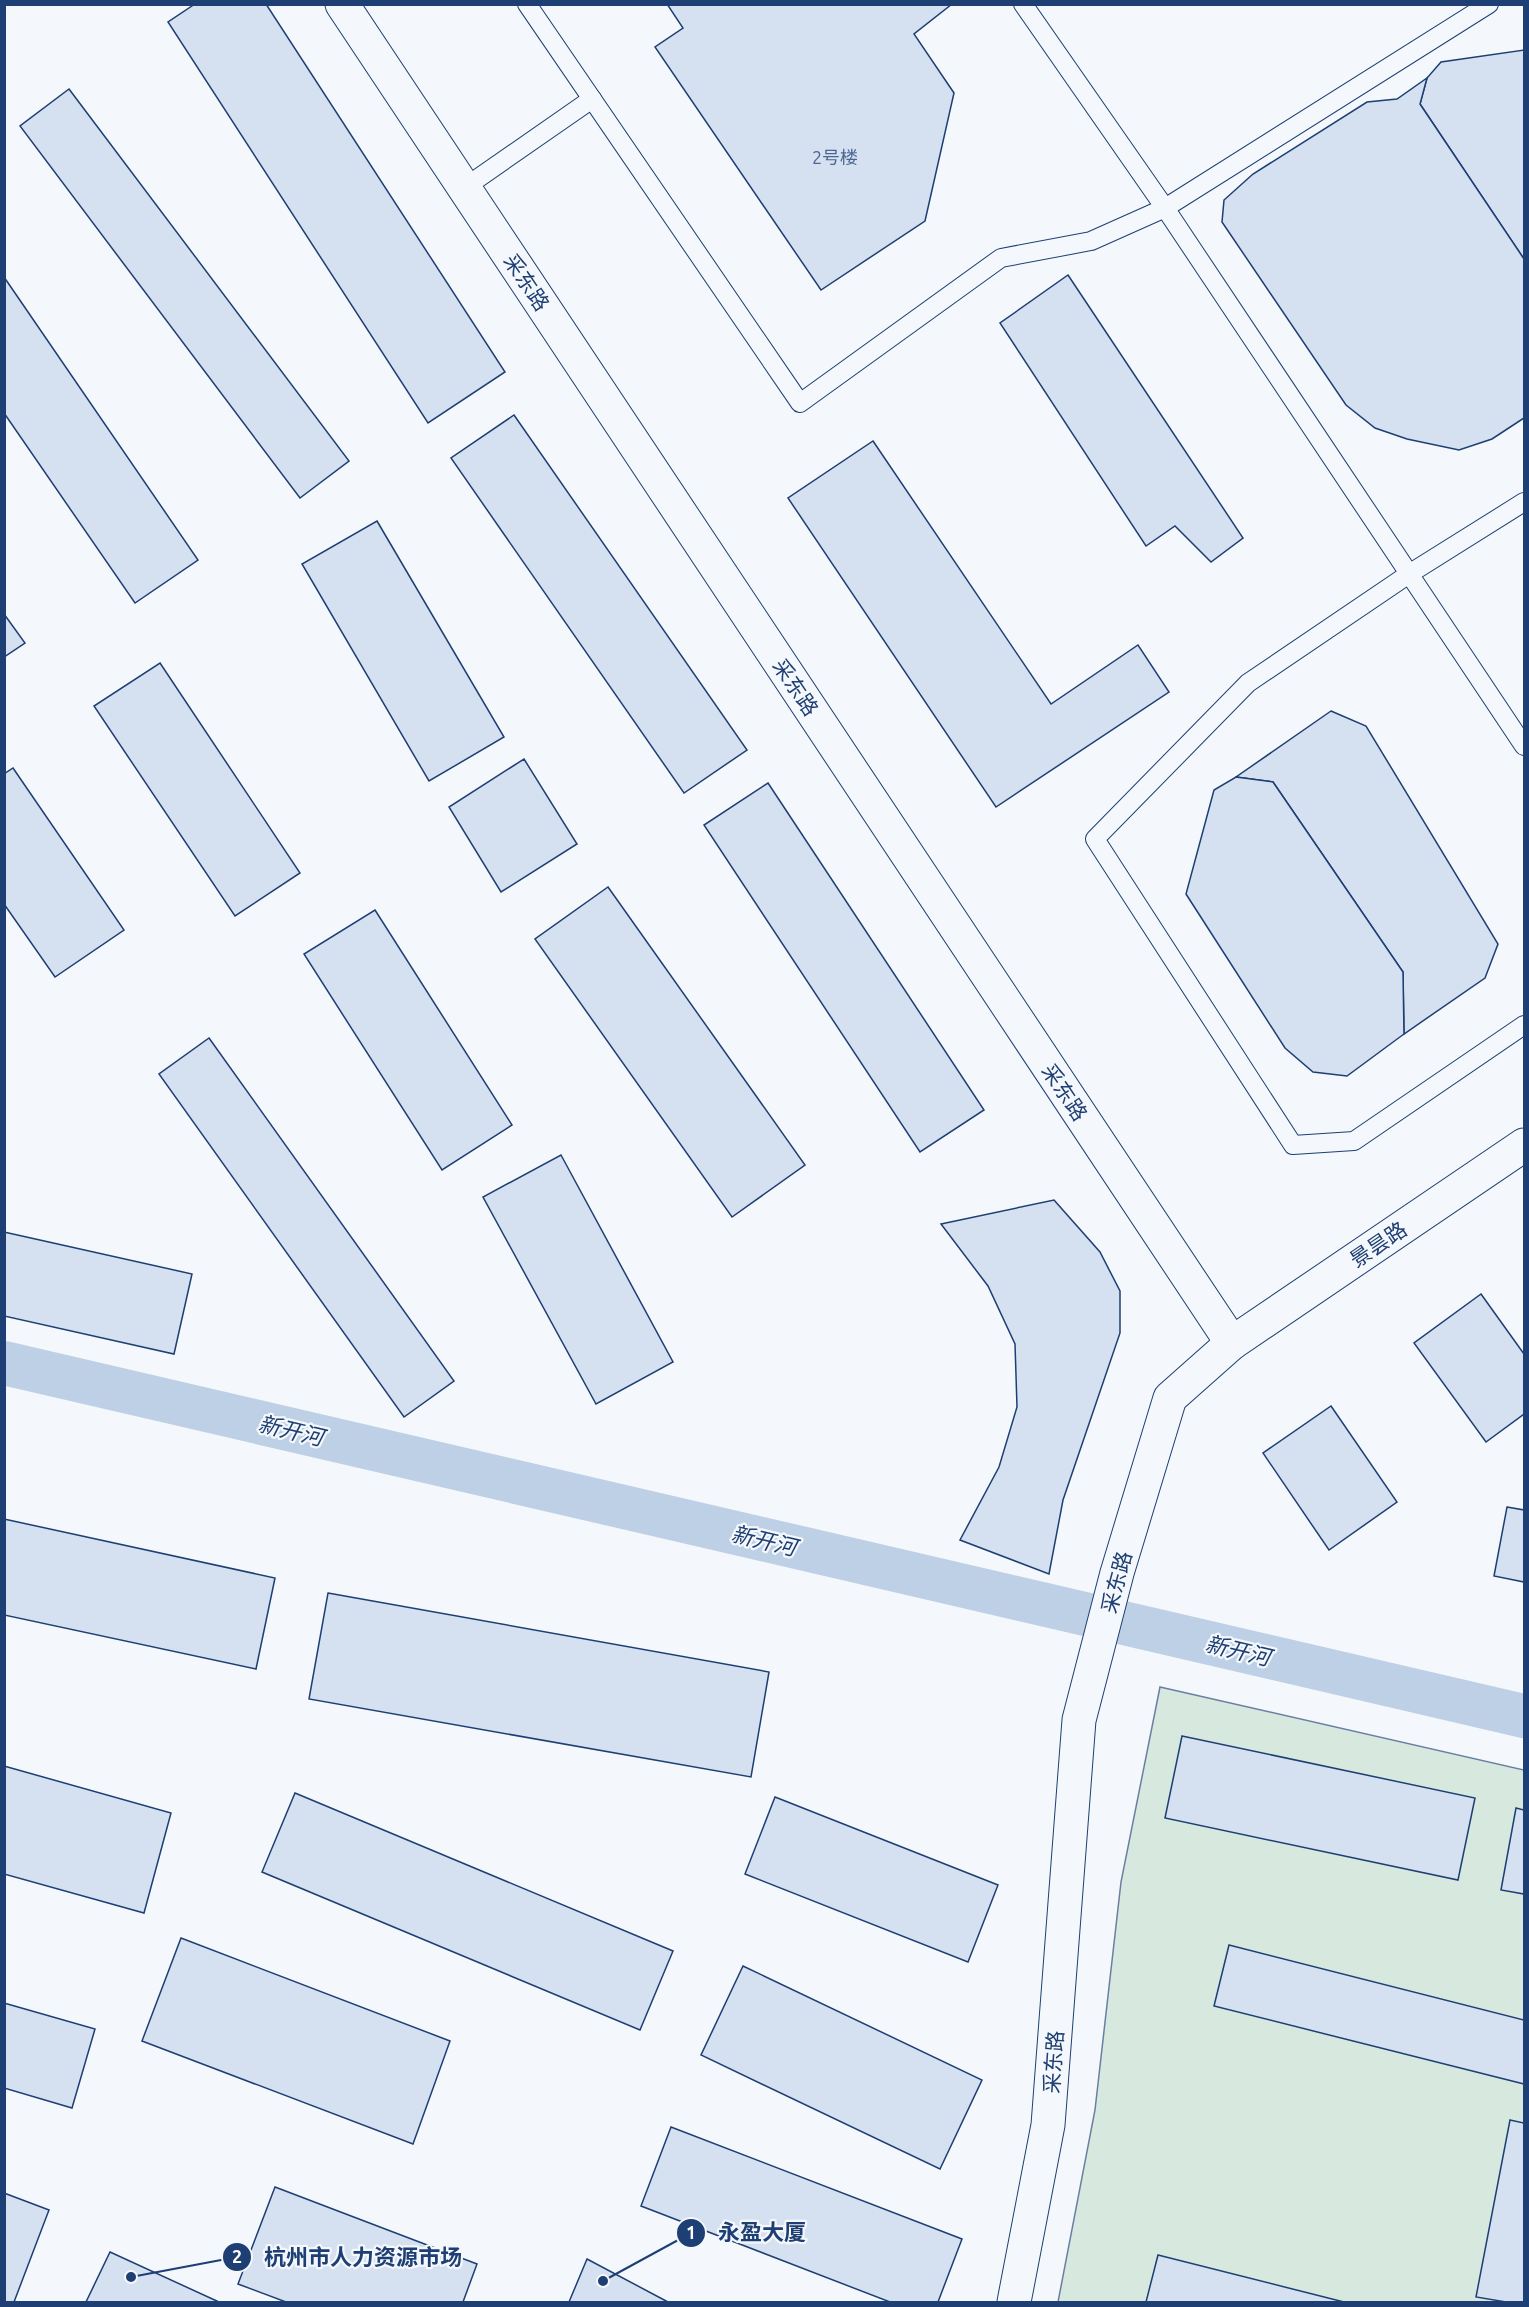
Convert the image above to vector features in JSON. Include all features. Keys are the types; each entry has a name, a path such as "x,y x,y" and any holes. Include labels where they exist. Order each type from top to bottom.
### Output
{"street":[{"name":"采东路","path":"342,4 1232,1343 1170,1398 1117,1573 1100,1646 1079,1720 1048,2125 1014,2302"},
{"name":"景昙路","path":"1232,1343 1524,1145"}],"lane":[{"path":"527,4 800,404 1001,258 1091,241 1165,208 1489,4"},
{"path":"1023,4 1165,208 1524,746"},
{"path":"464,188 592,99"},
{"path":"1524,502 1409,574 1248,683 1095,839 1293,1145 1354,1141 1524,1025"}],"shaded area":[{"path":"1160,1687 1524,1770 1524,2302 1058,2302 1095,2110 1121,1882"}],"building":[{"path":"195,4 266,4 505,372 428,423 168,22"},
{"path":"667,4 952,4 914,34 954,93 925,221 821,290 655,47 683,28"},
{"path":"1524,50 1524,259 1420,104 1427,78 1441,62"},
{"path":"1427,78 1420,104 1524,259 1524,418 1492,439 1459,450 1407,439 1375,428 1346,405 1222,222 1224,200 1253,174 1367,102 1397,99"},
{"path":"69,89 349,461 300,498 20,126"},
{"path":"1068,275 1243,538 1211,562 1175,526 1146,546 1000,323"},
{"path":"4,277 198,560 135,603 4,413"},
{"path":"514,415 747,750 684,793 451,458"},
{"path":"873,441 1051,704 1138,645 1169,692 996,807 788,498"},
{"path":"377,521 504,737 429,781 302,564"},
{"path":"4,614 25,643 4,657"},
{"path":"160,663 300,873 235,916 94,706"},
{"path":"1331,711 1366,726 1498,944 1485,978 1404,1034 1403,972 1273,782 1236,777"},
{"path":"524,759 577,844 501,892 449,807"},
{"path":"13,768 124,930 55,977 4,904 4,774"},
{"path":"1236,777 1273,782 1403,972 1404,1034 1347,1076 1313,1072 1285,1048 1186,894 1214,790"},
{"path":"768,783 984,1110 920,1152 704,825"},
{"path":"608,887 805,1165 732,1217 535,939"},
{"path":"375,910 512,1125 442,1170 304,954"},
{"path":"209,1038 454,1381 404,1417 159,1074"},
{"path":"561,1155 673,1362 596,1404 483,1197"},
{"path":"1054,1200 1100,1252 1120,1291 1120,1333 1063,1500 1049,1574 960,1540 999,1467 1017,1407 1015,1344 988,1286 941,1224"},
{"path":"4,1232 192,1274 174,1354 4,1316"},
{"path":"1481,1294 1524,1354 1524,1414 1486,1442 1414,1343"},
{"path":"1331,1406 1397,1502 1329,1550 1263,1453"},
{"path":"1507,1507 1524,1510 1524,1582 1494,1576"},
{"path":"4,1519 275,1578 256,1669 4,1615"},
{"path":"328,1593 769,1672 751,1777 309,1699"},
{"path":"1182,1736 1475,1798 1458,1880 1165,1818"},
{"path":"4,1766 171,1813 144,1913 4,1874"},
{"path":"295,1793 673,1951 640,2030 262,1872"},
{"path":"775,1797 998,1885 968,1962 745,1874"},
{"path":"1516,1808 1524,1810 1524,1894 1501,1890"},
{"path":"181,1938 450,2041 413,2144 142,2041"},
{"path":"1229,1945 1524,2020 1524,2084 1214,2006"},
{"path":"743,1966 982,2080 940,2169 701,2055"},
{"path":"4,2003 95,2029 72,2108 4,2088"},
{"path":"1510,2120 1524,2123 1524,2302 1506,2302 1476,2297"},
{"path":"671,2127 962,2239 938,2302 890,2302 641,2206"},
{"path":"275,2187 477,2264 463,2302 286,2302 238,2284"},
{"path":"4,2193 49,2210 14,2302 4,2302"},
{"path":"110,2252 219,2302 86,2302"},
{"path":"1158,2255 1344,2302 1146,2302"},
{"path":"587,2259 668,2302 569,2302"}],"waterway":[{"name":"新开河","path":"4,1363 1524,1716"}],"place":[{"name":"杭州市人力资源市场","path":"131,2277"},
{"name":"永盈大厦","path":"603,2281"}]}
